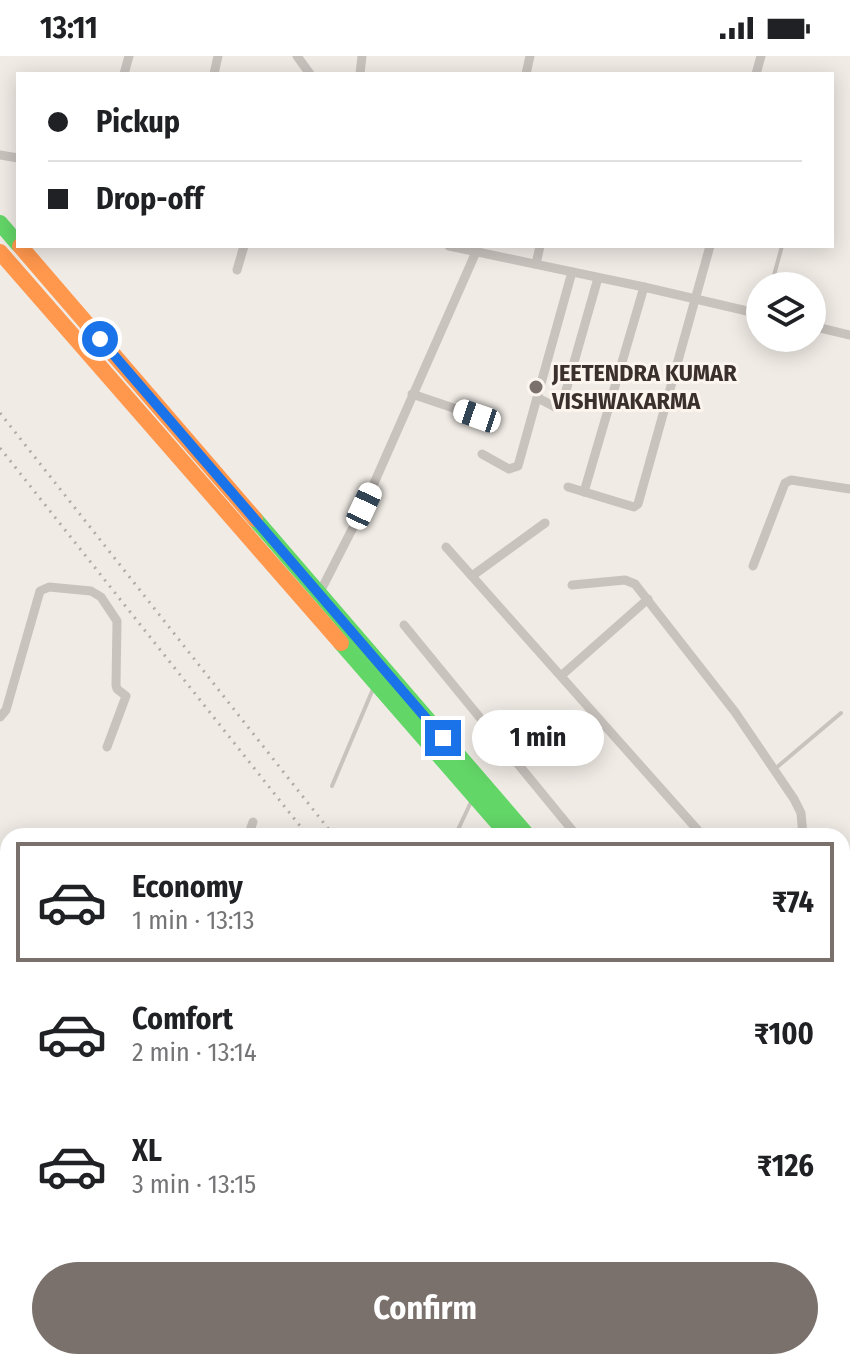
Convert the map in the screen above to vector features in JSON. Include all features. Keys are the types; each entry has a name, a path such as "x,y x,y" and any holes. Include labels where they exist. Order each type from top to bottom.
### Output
{"highway":[{"path":"0,223 16,242"},
{"path":"22,248 521,828"},
{"path":"0,252 502,828"}],"street":[{"path":"237,270 243,248"},
{"path":"458,248 476,252 488,250 536,264 746,311"},
{"path":"536,264 540,248"},
{"path":"568,487 634,507 638,504 709,248"},
{"path":"319,594 364,506 476,252"},
{"path":"482,454 509,469 518,466 572,272"},
{"path":"538,398 555,407 563,401 598,278"},
{"path":"584,492 644,287"},
{"path":"826,329 850,335"},
{"path":"412,394 477,416"},
{"path":"753,566 785,483 791,480 850,489"},
{"path":"472,576 545,523"},
{"path":"446,547 696,828"},
{"path":"572,585 625,580 635,584 735,712 794,799 801,813 802,828"},
{"path":"0,717 6,710 40,591 49,587 91,591 101,597 117,621 117,689 126,696 107,747"},
{"path":"562,675 648,599"},
{"path":"404,625 570,828"},
{"path":"251,828 253,822"}],"lane":[{"path":"775,272 781,248"},
{"path":"332,786 376,684"},
{"path":"774,769 841,713"},
{"path":"459,828 474,797"}],"railway":[{"path":"0,413 328,828"},
{"path":"0,448 302,828"}],"traffic: fast":[{"path":"0,223 16,242"},
{"path":"255,519 521,828"},
{"path":"341,643 502,828"}],"traffic: slow":[{"path":"22,248 255,519"},
{"path":"0,252 341,643"}],"place":[{"name":"JEETENDRA KUMAR VISHWAKARMA","path":"536,387"}],"route":[{"path":"100,339 443,738"}]}
